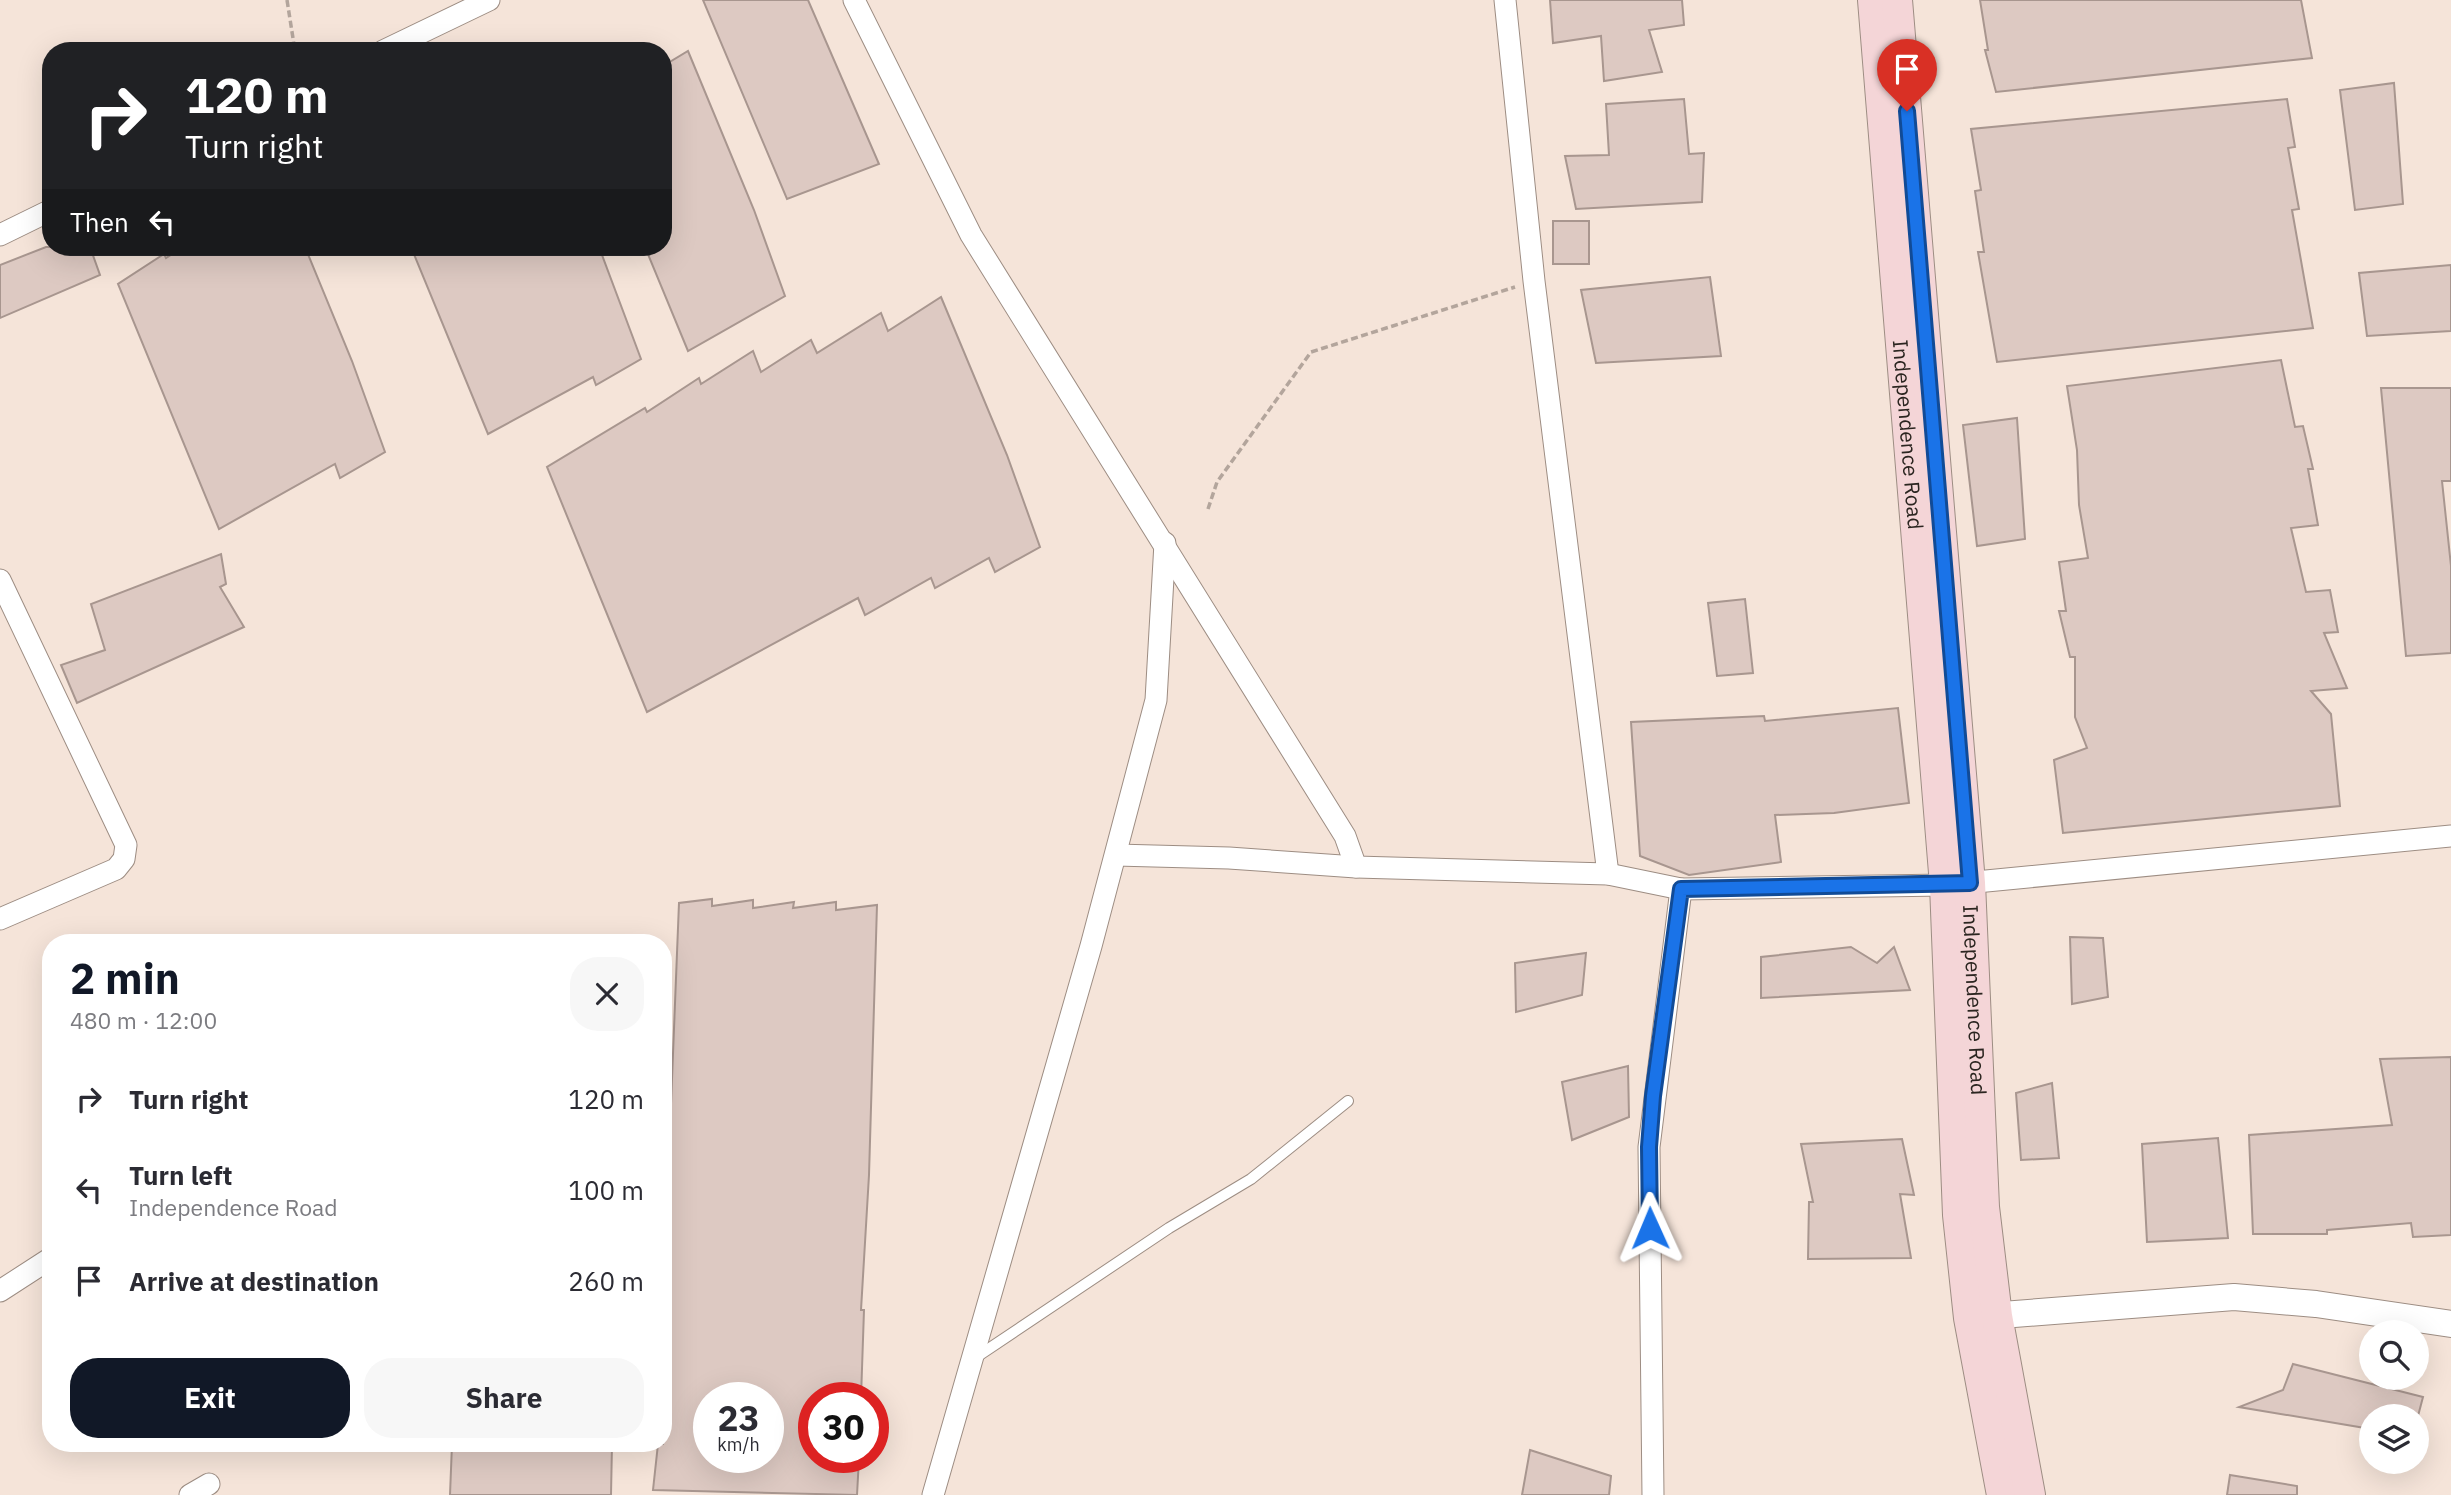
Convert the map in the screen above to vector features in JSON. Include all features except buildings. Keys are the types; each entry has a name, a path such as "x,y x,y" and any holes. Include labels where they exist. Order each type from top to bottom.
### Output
{"main road":[{"name":"Independence Road","path":"1873,0 1957,884"},
{"name":"Independence Road","path":"1897,0 1957,884 1958,1215 2030,1495"},
{"name":"Independence Road","path":"1983,1317 2002,1495"}],"street":[{"path":"402,42 489,0"},
{"path":"854,0 971,235 1345,836 1356,867"},
{"path":"1505,0 1534,281 1608,874"},
{"path":"0,235 42,214"},
{"path":"933,1495 1116,855 1157,701 1165,543"},
{"path":"0,580 126,845 124,859 116,869 0,919"},
{"path":"1116,855 1229,858 1356,867 1608,874 1681,889 1957,884 2451,836"},
{"path":"1653,1495 1649,1147 1681,889"},
{"path":"0,1291 42,1264"},
{"path":"1983,1317 2234,1297 2316,1304 2451,1324"},
{"path":"190,1495 209,1484"}],"lane":[{"path":"972,1359 1169,1228 1251,1179 1348,1101"}],"path":[{"path":"287,0 294,42"},
{"path":"1208,509 1217,482 1311,352 1534,281"}],"route":[{"path":"1650,1228 1649,1147 1653,1096 1681,889 1970,883 1907,111"}]}
